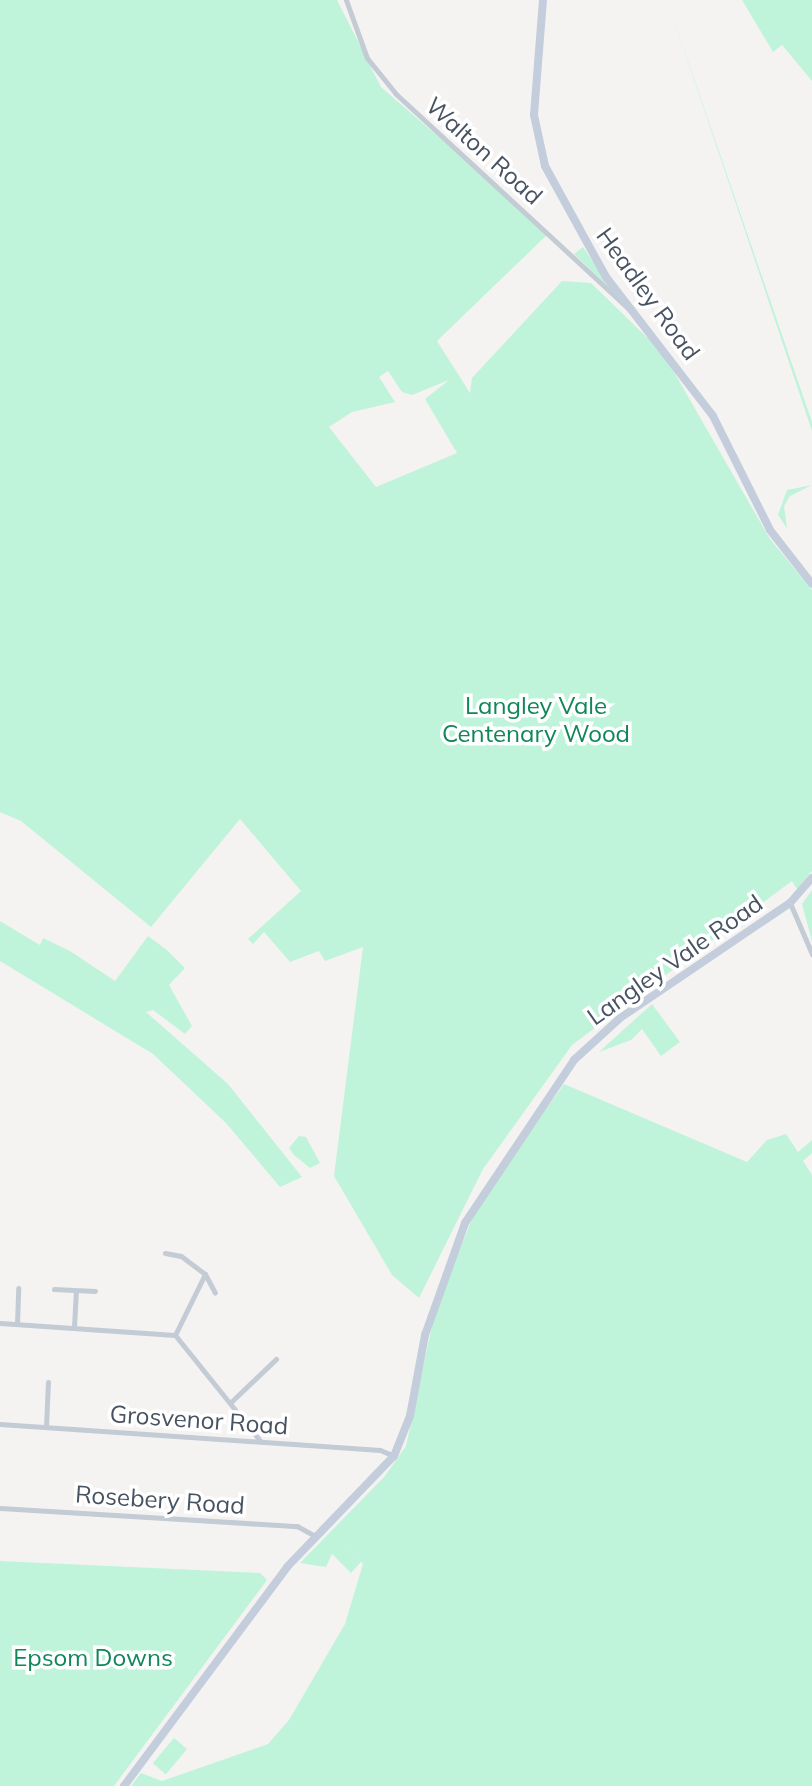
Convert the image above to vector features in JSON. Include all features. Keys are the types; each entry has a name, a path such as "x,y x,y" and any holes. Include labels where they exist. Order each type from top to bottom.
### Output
{"street":[{"name":"Walton Road","path":"346,0 368,58 396,94 628,307"},
{"name":"Headley Road","path":"543,0 538,143 576,226 628,307 713,415 770,530 812,584"},
{"name":"Langley Vale Road","path":"124,1786 315,1536 394,1456 457,1243 532,1119 601,1032 790,903 812,878"},
{"path":"790,903 812,954"},
{"path":"165,1253 181,1256 205,1274 215,1293"},
{"path":"175,1335 205,1274"},
{"path":"17,1324 18,1288"},
{"path":"54,1289 95,1291"},
{"path":"74,1326 76,1290"},
{"path":"0,1323 175,1335 232,1401 261,1442"},
{"path":"232,1401 275,1359"},
{"path":"46,1427 48,1382"},
{"name":"Grosvenor Road","path":"0,1424 261,1442 394,1456"},
{"name":"Rosebery Road","path":"0,1508 296,1526 315,1536"}],"green space":[{"name":"Langley Vale Centenary Wood","path":"0,0 337,0 381,87 549,233 437,341 470,393 472,378 562,281 591,283 663,353 770,539 812,590 812,871 797,889 792,881 572,1045 483,1169 419,1298 392,1275 334,1176 363,947 325,961 319,951 290,962 264,932 253,944 248,939 301,891 240,819 151,927 21,821 0,812","holes":["388,371 402,392 412,395 449,380 425,399 457,453 376,487 329,427 352,412 395,402 379,377"]},
{"path":"667,0 812,422 812,431 735,201"},
{"path":"742,0 812,0 812,81 782,45 773,52"},
{"path":"583,247 614,292 574,254"},
{"path":"812,485 790,496 784,506 787,528 812,565 778,515 787,490"},
{"path":"812,890 812,941 802,904"},
{"path":"0,921 40,945 43,938 70,951 115,981 148,936 167,950 185,968 169,985 192,1026 185,1034 153,1010 146,1012 228,1084 302,1177 280,1187 226,1123 153,1054 0,961"},
{"path":"652,1004 680,1042 661,1056 642,1029 631,1040 599,1052"},
{"path":"564,1084 747,1162 767,1140 786,1134 798,1152 812,1140 812,1153 803,1161 812,1175 812,1786 131,1786 141,1773 162,1781 268,1744 289,1720 345,1624 363,1564 342,1541 361,1562 351,1573 332,1554 326,1567 300,1563 385,1476 406,1446 435,1312 477,1206"},
{"path":"299,1136 306,1137 320,1163 310,1168 294,1155 289,1148"},
{"name":"Epsom Downs","path":"0,1561 260,1573 267,1580 114,1786 0,1786"},
{"path":"174,1738 187,1749 166,1774 153,1763"}]}
